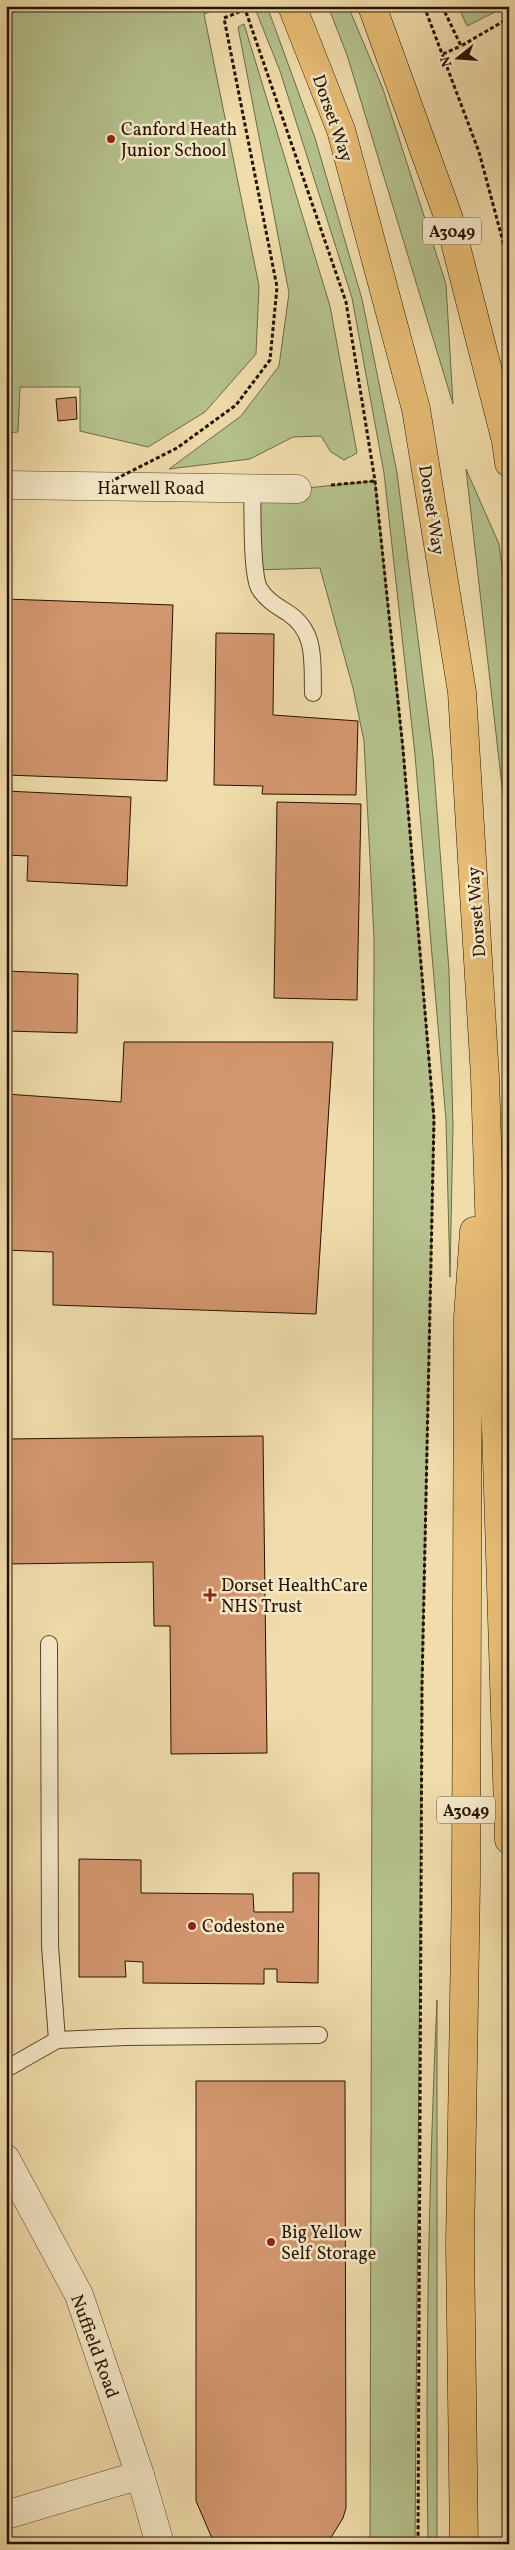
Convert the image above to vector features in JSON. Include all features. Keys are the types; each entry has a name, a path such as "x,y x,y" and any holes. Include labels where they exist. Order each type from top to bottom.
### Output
{"highway":[{"name":"Dorset Way","path":"292,6 341,130 416,409 462,692 485,1077 509,1840"},
{"name":"A3049","path":"372,6 449,219 506,441 509,463"},
{"name":"A3049","path":"464,2544 460,2244 466,1882 468,1317 485,1077"}],"street":[{"name":"Harwell Road","path":"6,485 98,488 297,489"},
{"name":"Nuffield Road","path":"6,2158 79,2295 140,2475 160,2544"},
{"path":"6,2515 140,2475"}],"lane":[{"path":"252,489 256,580 265,597 304,625 309,635 311,649 313,693"},
{"path":"49,1644 50,1946 57,2040"},
{"path":"6,2069 57,2040 125,2037 319,2035"}],"path":[{"path":"244,6 346,302 375,481 403,750 434,1119 422,1696 418,2544"},
{"path":"98,488 177,448 236,405 270,360 277,287 224,18 254,6"},
{"path":"424,6 479,152 509,264"},
{"path":"443,8 461,46"},
{"path":"443,54 461,46 509,18"},
{"path":"297,489 375,481"}],"green space":[{"name":"Canford Heath Junior School","path":"6,6 226,6 204,14 259,286 256,354 205,412 148,447 80,431 80,387 20,387 18,432 6,433"},
{"path":"254,6 267,6 315,138 362,299 397,473 433,757 449,971 453,1126 450,1277 446,1120 415,755 384,473 352,298 280,71"},
{"path":"328,6 348,6 383,89 446,284 453,404 347,55"},
{"path":"458,6 507,6 467,26"},
{"path":"244,24 330,306 357,453 344,460 331,452 321,436 293,437 250,459 169,469 241,416 279,366 289,293 238,27"},
{"path":"466,469 499,544 509,619 509,848"},
{"path":"375,481 403,749 434,1119 422,1686 415,2544 370,2544 374,938 364,741 353,688 320,568 254,570 252,489 297,489"},
{"path":"437,2000 437,2544 428,2544 428,2272"}],"building":[{"path":"76,397 77,419 58,421 56,399"},
{"path":"6,599 173,605 167,781 6,775"},
{"path":"216,633 274,634 273,715 358,721 356,795 262,794 263,786 214,785"},
{"path":"6,791 131,797 127,886 27,881 28,856 6,855"},
{"path":"277,802 361,804 357,1000 274,998"},
{"path":"6,971 78,974 77,1033 6,1031"},
{"path":"124,1042 333,1042 316,1314 53,1305 53,1252 6,1250 6,1094 121,1102"},
{"name":"Dorset HealthCare NHS Trust","path":"263,1436 267,1753 171,1754 170,1626 154,1626 153,1562 6,1564 6,1439"},
{"path":"79,1859 141,1860 141,1893 253,1894 254,1912 293,1912 293,1873 319,1873 318,1983 277,1982 277,1969 264,1969 264,1984 143,1983 143,1962 125,1961 126,1977 79,1977"},
{"name":"Big Yellow Self Storage","path":"196,2081 345,2081 346,2508 343,2518 327,2544 219,2544 211,2536 196,2501"}],"place":[{"name":"Canford Heath Junior School","path":"111,139"},
{"name":"Dorset HealthCare NHS Trust","path":"210,1595"},
{"name":"Codestone","path":"192,1926"},
{"name":"Big Yellow Self Storage","path":"271,2242"}]}
